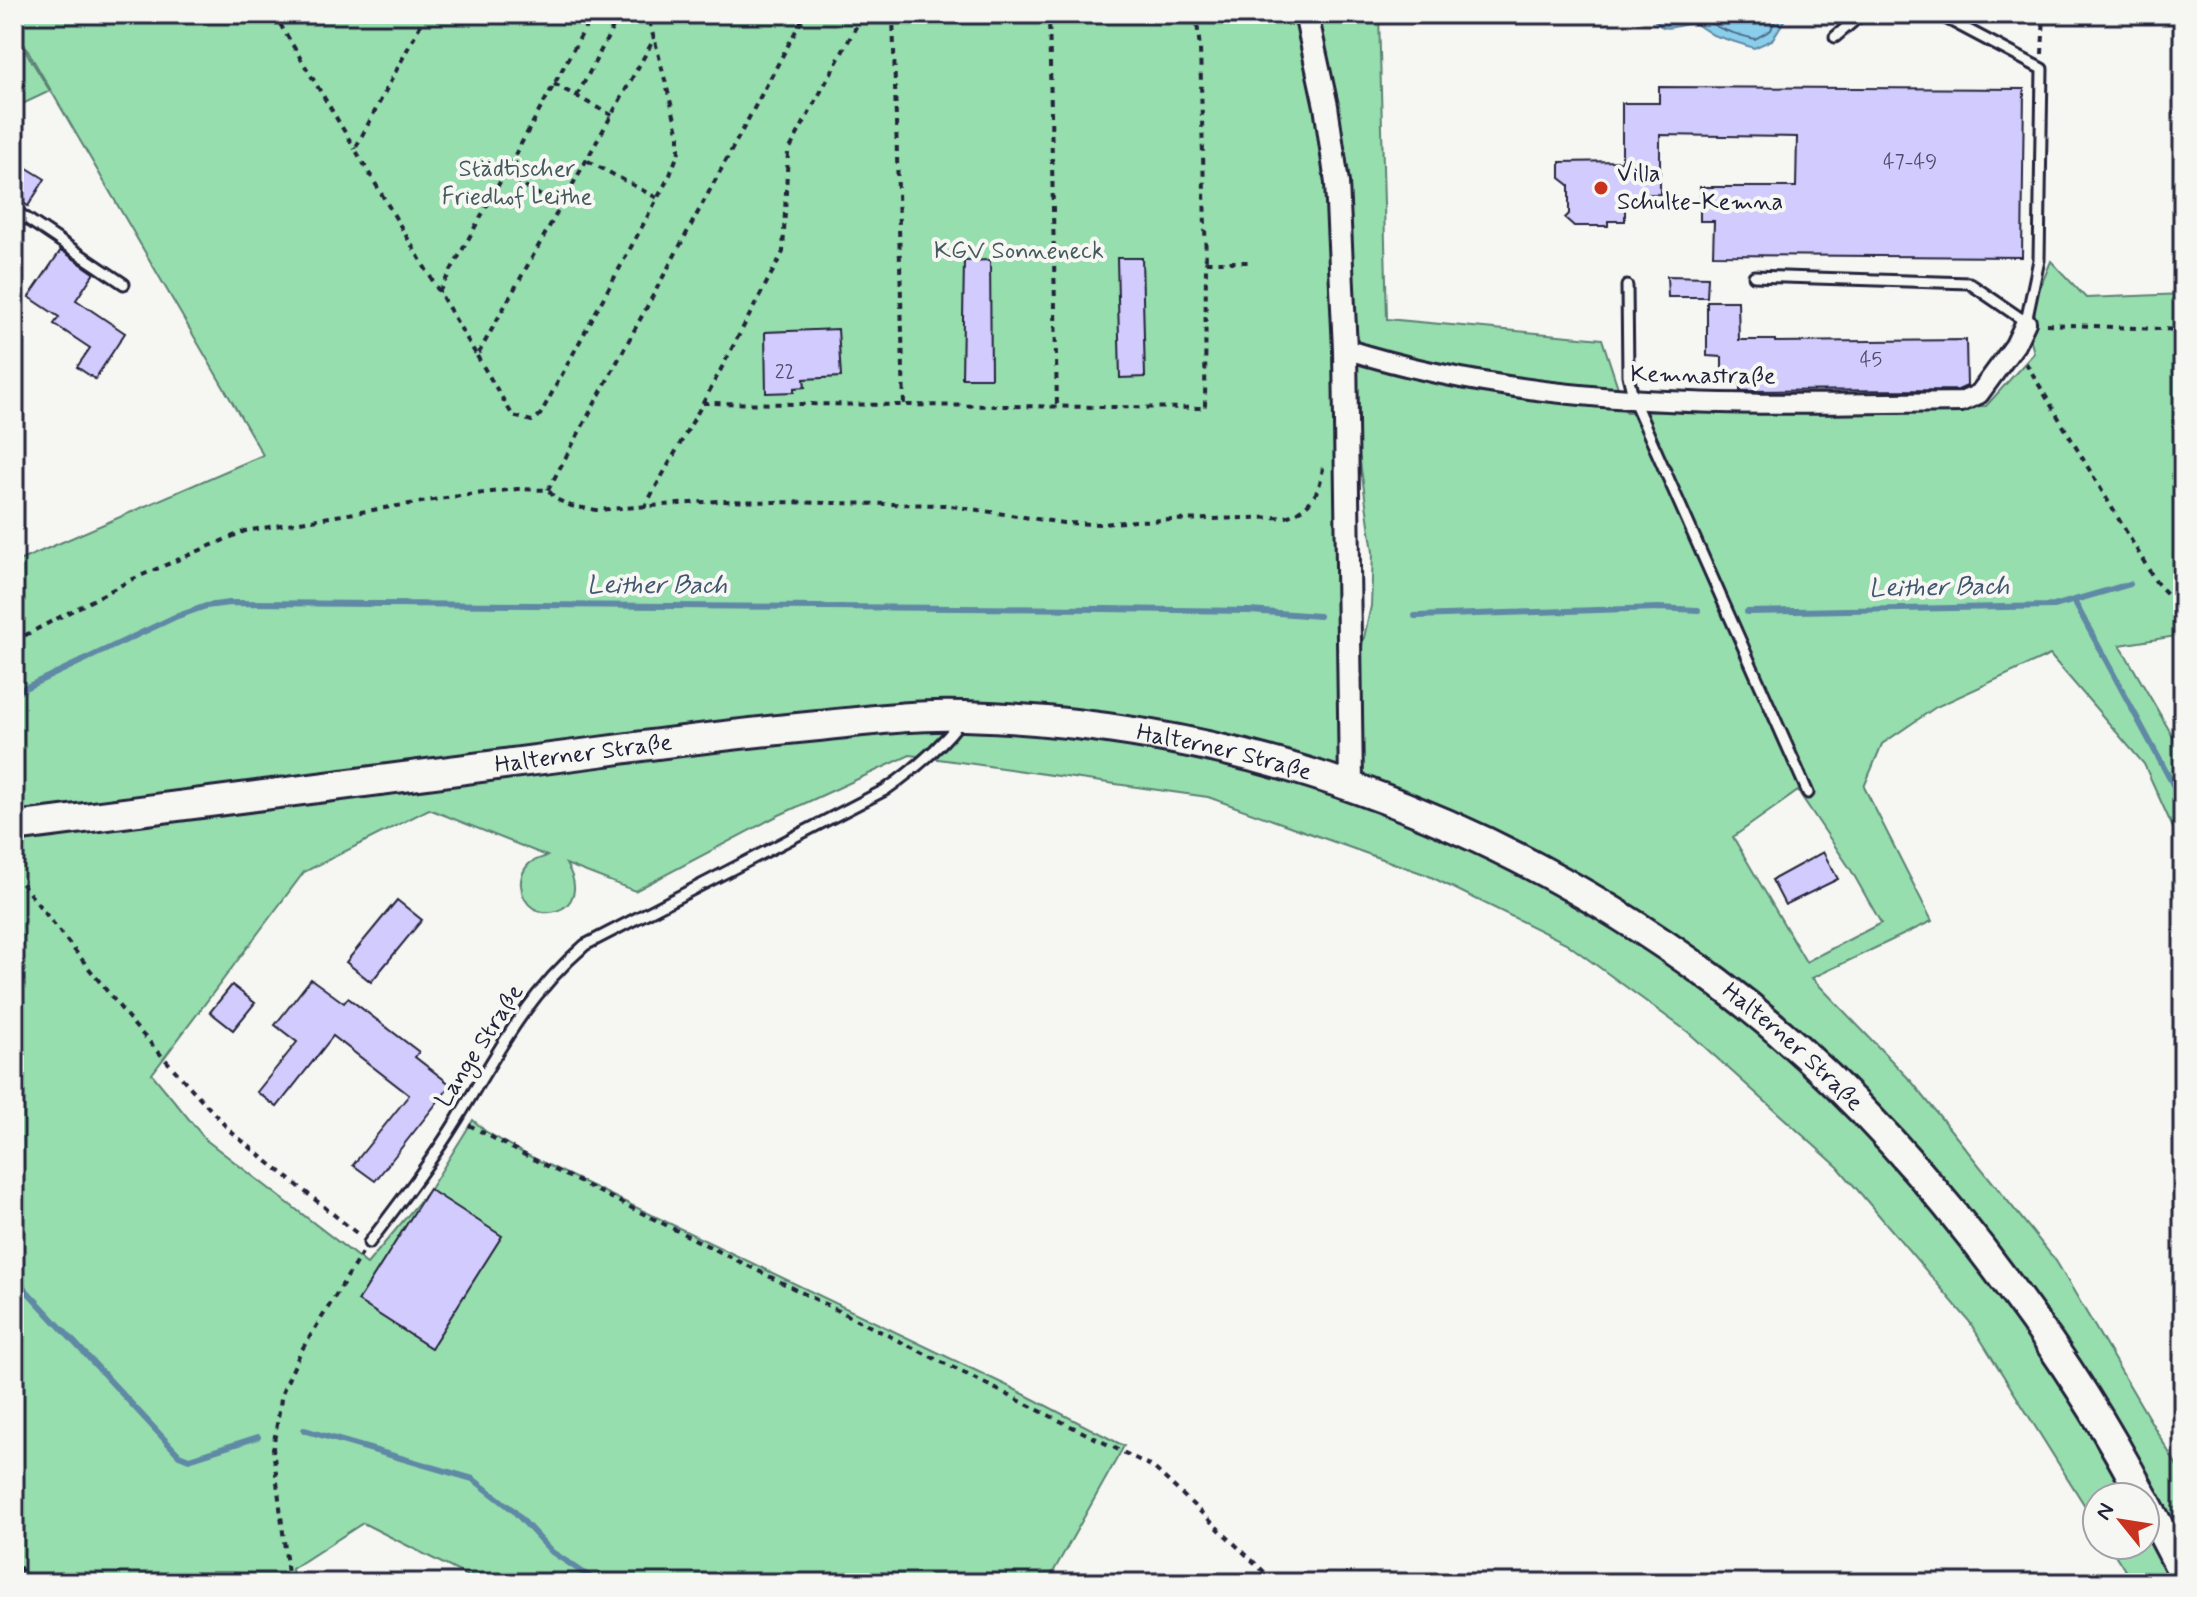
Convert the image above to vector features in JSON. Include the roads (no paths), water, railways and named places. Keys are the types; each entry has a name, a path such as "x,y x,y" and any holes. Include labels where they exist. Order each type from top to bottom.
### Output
{"main road":[{"name":"Halterner Straße","path":"14,827 733,735 900,717 964,716 1106,727 1207,745 1351,784 1444,822 1577,889 1719,983 1821,1070 1904,1156 1979,1243 2087,1398 2134,1481"},
{"name":"Halterner Straße","path":"2161,1531 2183,1573"}],"street":[{"path":"1306,14 1326,106 1337,183 1345,349 1351,784"},
{"name":"Kemnastraße","path":"1345,349 1472,381 1559,395 1634,401 1961,402 1979,394 2015,345 2026,322"}],"lane":[{"path":"1835,37 1862,14"},
{"path":"1754,276 1969,283 2026,322 2039,260 2042,69 1938,14"},
{"path":"14,210 124,284"},
{"path":"1627,286 1628,375 1634,401 1808,793"},
{"name":"Lange Straße","path":"369,1243 424,1172 494,1056 535,995 556,970 585,945 885,790 918,767 942,744 964,716"}],"water":[{"path":"1650,14 1784,14 1785,19 1772,40 1754,48 1713,35 1696,24 1666,28 1655,22"}],"waterway":[{"name":"Leither Bach","path":"2178,569 2183,567"},
{"name":"Leither Bach","path":"1747,612 2054,606 2130,584"},
{"path":"2074,601 2183,803"},
{"name":"Leither Bach","path":"14,693 175,617 206,606 229,603 1104,609 1249,611 1319,616"},
{"name":"Leither Bach","path":"1415,616 1658,608 1698,610"},
{"path":"14,1274 179,1455 189,1459 258,1437"},
{"path":"304,1430 473,1479 513,1510 552,1552 599,1583"}],"place":[{"name":"Villa Schulte-Kemna","path":"1601,188"}],"park label":[{"name":"Städtischer Friedhof Leithe","path":"517,183"},
{"name":"KGV Sonneneck","path":"1019,251"}]}
